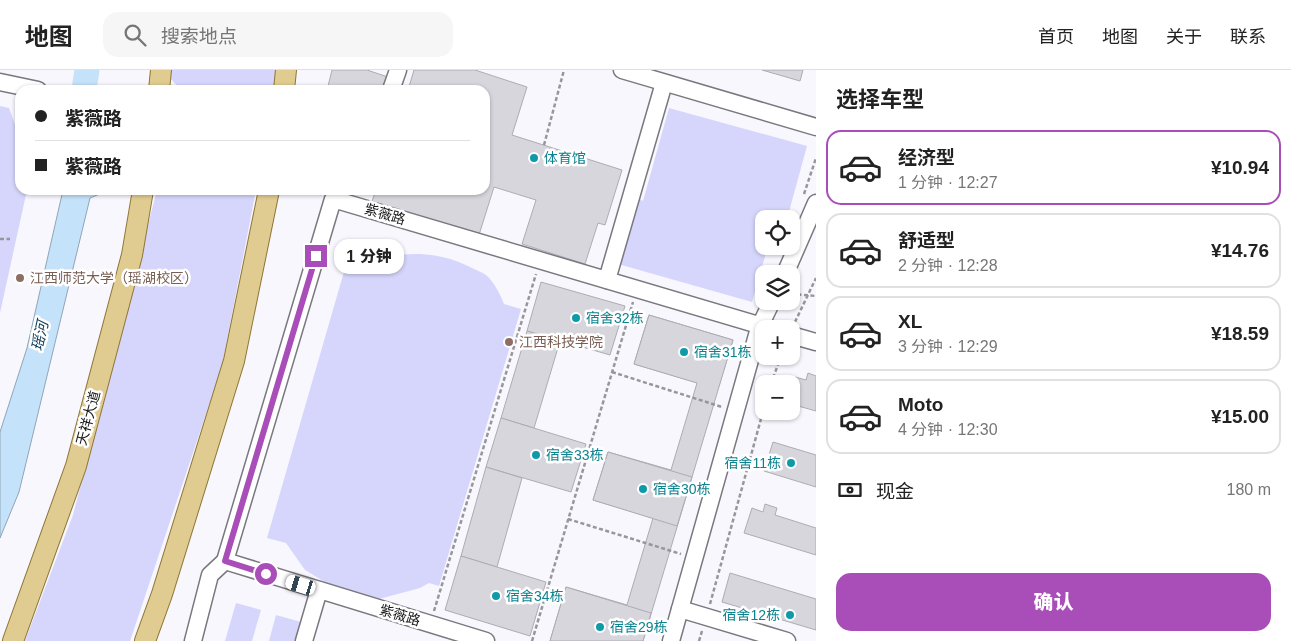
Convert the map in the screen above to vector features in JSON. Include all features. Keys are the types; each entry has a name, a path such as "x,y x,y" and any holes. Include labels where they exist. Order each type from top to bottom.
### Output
{"main road":[{"path":"160,85 161,70"},
{"path":"284,85 286,70"},
{"name":"天祥大道","path":"13,641 76,466 132,255 142,195"},
{"path":"145,641 162,594 234,361 268,195"}],"street":[{"path":"393,85 398,70"},
{"path":"622,70 816,127"},
{"path":"0,82 15,85"},
{"path":"607,280 664,83"},
{"name":"紫薇路","path":"486,641 225,561 333,199 356,198 540,260 755,323"},
{"path":"787,265 809,201"},
{"path":"800,337 816,342"},
{"path":"671,641 755,342"},
{"path":"193,641 210,575 225,561"},
{"path":"304,641 319,590"},
{"path":"680,609 788,641"}],"path":[{"path":"544,145 564,70"},
{"path":"809,201 816,158"},
{"path":"0,239 10,239"},
{"path":"430,624 540,260"},
{"path":"796,320 816,278"},
{"path":"532,641 637,289"},
{"path":"800,295 816,296"},
{"path":"612,372 736,411"},
{"path":"699,641 761,420"},
{"path":"568,519 694,558"}],"shaded area":[{"path":"170,70 278,70 276,85 176,85 169,77"},
{"path":"0,106 9,108 15,124 15,195 26,195 0,313"},
{"path":"669,108 807,146 789,210 755,210 755,255 765,255 763,265 755,265 755,292 752,302 618,264 636,197 643,201"},
{"path":"156,195 255,195 222,366 130,641 25,641 73,515"},
{"path":"352,244 370,248 367,260 395,255 421,254 459,262 486,275 492,281 504,304 521,309 439,586 429,583 420,588 379,599 343,593 305,570 286,543 267,538"},
{"path":"236,603 261,610 252,641 225,641"},
{"path":"276,615 301,622 295,641 269,641"}],"water":[{"path":"62,195 97,195 90,198 19,492 0,538 0,432 27,348"}],"building":[{"path":"332,70 367,70 391,78 389,85 328,85"},
{"name":"体育馆","path":"414,70 475,70 527,87 512,135 622,170 605,225 598,223 585,264 522,244 536,200 494,187 478,238 371,204 374,195 490,195 490,85 410,85"},
{"path":"762,70 803,70 800,81"},
{"name":"宿舍32栋","path":"541,282 625,306 610,355 527,331"},
{"name":"宿舍31栋","path":"649,315 733,340 718,389 634,364"},
{"path":"649,315 733,340 643,641 550,641 566,587 627,605 653,518 593,500 608,452 671,470 697,383 634,364"},
{"path":"527,331 560,341 534,428 501,418"},
{"path":"808,373 816,376 816,411 800,407 800,378 806,380"},
{"name":"宿舍33栋","path":"501,418 586,444 571,492 486,467"},
{"name":"宿舍11栋","path":"773,442 816,455 816,487 764,471"},
{"name":"宿舍30栋","path":"608,452 692,477 677,526 593,500"},
{"path":"486,467 522,478 497,567 461,556"},
{"path":"765,504 777,508 775,515 816,528 816,555 744,533 752,508 763,512"},
{"name":"宿舍34栋","path":"461,556 546,582 530,636 445,610"},
{"name":"宿舍12栋","path":"730,573 816,599 816,630 722,602"},
{"name":"宿舍29栋","path":"566,587 651,613 643,641 550,641"}],"waterway":[{"name":"瑶河","path":"85,85 87,70"}],"place":[{"name":"体育馆","path":"534,158"},
{"name":"江西师范大学（瑶湖校区）","path":"20,278"},
{"name":"宿舍32栋","path":"576,318"},
{"name":"江西科技学院","path":"509,342"},
{"name":"宿舍31栋","path":"684,352"},
{"name":"宿舍33栋","path":"536,455"},
{"name":"宿舍11栋","path":"791,463"},
{"name":"宿舍30栋","path":"643,489"},
{"name":"宿舍34栋","path":"496,596"},
{"name":"宿舍12栋","path":"790,615"},
{"name":"宿舍29栋","path":"600,627"}],"route":[{"path":"266,574 225,561 316,256"}]}
